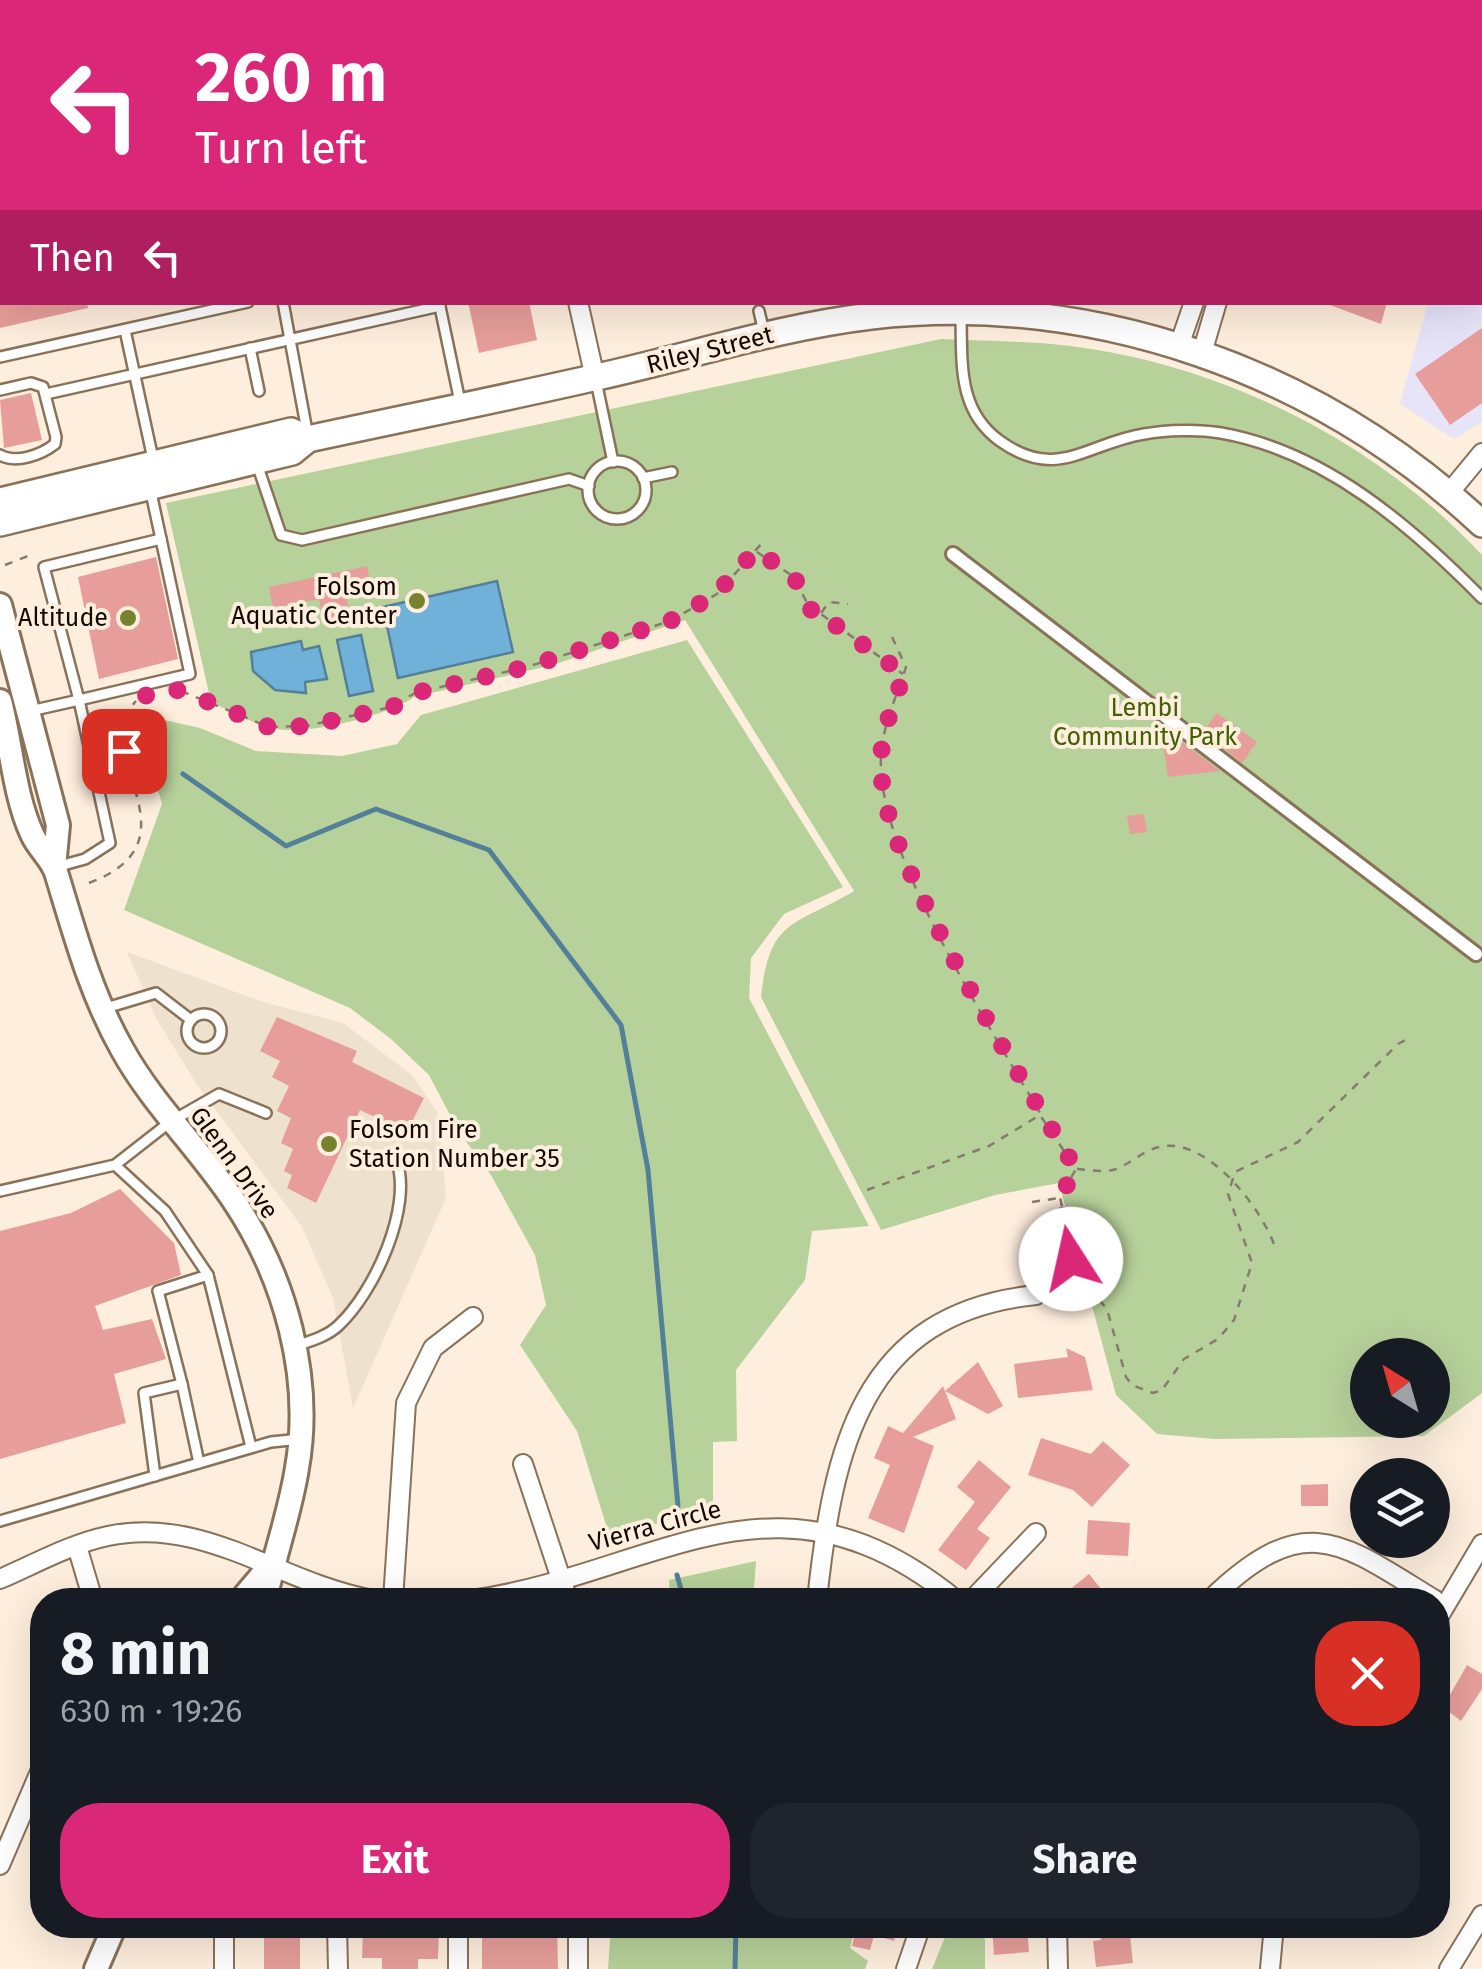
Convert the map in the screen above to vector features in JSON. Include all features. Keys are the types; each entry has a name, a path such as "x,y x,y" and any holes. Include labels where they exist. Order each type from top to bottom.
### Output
{"main road":[{"name":"Riley Street","path":"0,501 255,460 292,452 308,439 870,316 973,309 1083,321 1191,350 1329,412 1448,493 1482,524"},
{"name":"Riley Street","path":"0,523 291,431 308,439"}],"street":[{"path":"579,305 596,378"},
{"path":"1191,350 1194,305"},
{"path":"1191,350 1215,305"},
{"path":"1448,493 1482,453"},
{"path":"953,554 1476,954"},
{"name":"Glenn Drive","path":"0,605 58,824 54,867"},
{"name":"Glenn Drive","path":"0,702 5,746 32,834 54,867 76,948 101,1010 146,1090 248,1223 280,1295 294,1347 300,1439 293,1491 269,1566 266,1588"},
{"path":"5,746 19,747 38,805 58,824"},
{"path":"817,1588 824,1534 847,1434 883,1370 903,1349 952,1316 1007,1298 1036,1295"},
{"path":"395,1588 406,1404 433,1348 473,1317"},
{"path":"523,1464 564,1588"},
{"name":"Vierra Circle","path":"521,1588 708,1534 768,1528 824,1534 906,1564 939,1588"},
{"path":"0,1579 105,1536 158,1532 210,1541 303,1583 324,1588"},
{"path":"983,1588 1036,1533"},
{"path":"1223,1588 1257,1558 1282,1546 1310,1542 1350,1550 1410,1588"},
{"path":"1450,1590 1482,1544"},
{"path":"77,1546 90,1588"},
{"name":"Glenn Drive","path":"251,1588 269,1566"},
{"path":"0,1865 30,1795"},
{"path":"1449,1969 1482,1914"},
{"path":"96,1969 107,1938"},
{"path":"224,1938 224,1969"},
{"path":"337,1938 338,1969"},
{"path":"458,1938 458,1969"},
{"path":"578,1938 578,1969"},
{"path":"906,1969 917,1938"},
{"path":"1057,1938 1058,1969"},
{"path":"1270,1969 1273,1938"}],"lane":[{"path":"0,357 235,305"},
{"path":"284,305 308,439"},
{"path":"46,394 435,305"},
{"path":"439,305 461,406"},
{"path":"973,309 962,386 982,428 1024,458 1078,457 1144,434 1175,432 1217,432 1280,447 1364,496 1434,550 1482,598"},
{"path":"759,310 765,337"},
{"path":"30,711 190,674 124,330"},
{"path":"250,348 259,392"},
{"path":"596,378 613,462"},
{"path":"0,390 31,383 44,387 56,437 55,444 35,455 12,460 0,455"},
{"path":"255,460 273,524 281,535 302,540 569,479 589,486"},
{"path":"613,462 631,464 644,478 642,506 617,519 592,504 589,486 597,470 613,462"},
{"path":"644,478 672,472"},
{"path":"54,867 85,859 110,843 79,700 44,567 161,538"},
{"path":"101,1010 156,993 191,1020"},
{"path":"0,1191 115,1165 170,1122 219,1094 266,1113"},
{"path":"294,1347 337,1327 364,1294 398,1220 404,1179 396,1159"},
{"path":"115,1165 164,1212 208,1275 251,1448"},
{"path":"199,1463 158,1291 208,1275"},
{"path":"155,1476 144,1392 182,1384"},
{"path":"0,1521 251,1448 300,1439"}],"path":[{"path":"180,690 269,727 307,726 391,708 415,693 527,667 670,621 716,594 762,543"},
{"path":"756,550 794,577 810,611 820,614 904,674"},
{"path":"5,565 28,556"},
{"path":"820,614 829,602 848,604"},
{"path":"892,638 903,656 904,674 883,735 881,770 888,812 921,895 1040,1114 1076,1169"},
{"path":"89,883 125,863 138,834 141,800 122,738 131,706 140,698"},
{"path":"1076,1169 1060,1197 1076,1272 1107,1309 1132,1386 1153,1393 1162,1390 1184,1359 1218,1339 1238,1312 1252,1263 1228,1194 1231,1180 1245,1164 1298,1142 1398,1044 1411,1037"},
{"path":"867,1190 989,1146 1040,1114"},
{"path":"1076,1169 1114,1170 1145,1150 1186,1146 1213,1161 1231,1180 1276,1250"},
{"path":"1032,1202 1060,1197"},
{"path":"1036,1295 1076,1272"}],"shaded area":[{"path":"1427,305 1481,305 1482,422 1454,439 1400,404"},
{"path":"127,952 260,1001 343,1023 412,1075 438,1113 446,1198 353,1408 333,1298 302,1227 194,1080 156,1018"}],"green space":[{"name":"Lembi Community Park","path":"941,339 1054,344 1128,356 1185,371 1294,415 1395,477 1482,555 1482,1393 1450,1417 1450,1338 1350,1338 1350,1437 1214,1439 1157,1434 1116,1395 1059,1183 995,1195 881,1230 761,997 765,971 779,938 801,919 854,891 685,620 553,665 414,697 368,717 328,726 277,729 211,702 166,503"},
{"path":"687,640 843,887 784,914 751,958 749,998 869,1226 812,1231 805,1280 736,1370 737,1441 713,1442 713,1504 619,1537 607,1528 577,1431 520,1345 546,1305 535,1255 491,1175 459,1132 429,1075 350,1008 124,910 162,804 144,741 160,719 200,728 256,751 342,756 397,744 421,715"},
{"path":"756,1561 754,1588 669,1588 669,1580"},
{"path":"610,1938 852,1938 850,1948 868,1961 865,1969 608,1969"},
{"path":"945,1938 985,1938 985,1969 932,1969"}],"water":[{"path":"497,581 513,652 398,678 383,607"},
{"path":"361,635 373,691 349,696 337,640"},
{"path":"301,641 303,650 319,646 327,679 305,682 306,693 275,690 253,671 251,652"}],"building":[{"path":"0,305 88,305 88,308 0,328"},
{"path":"469,305 530,305 537,340 479,353"},
{"path":"1330,305 1386,305 1381,324"},
{"path":"1482,328 1482,403 1450,425 1415,374"},
{"path":"31,393 42,440 4,448 0,400"},
{"name":"Altitude","path":"156,557 178,659 99,679 78,577"},
{"path":"367,566 371,586 345,592 350,614 323,620 319,599 273,608 269,587"},
{"path":"1217,713 1257,742 1242,763 1203,732"},
{"path":"1181,741 1220,771 1168,777 1163,742"},
{"path":"1144,814 1147,832 1130,834 1127,816"},
{"path":"277,1017 357,1051 352,1062 424,1098 407,1132 360,1110 316,1203 287,1188 292,1175 284,1171 293,1149 281,1143 291,1118 277,1111 289,1086 272,1077 280,1061 260,1051"},
{"path":"120,1189 174,1243 181,1275 95,1306 103,1330 152,1319 166,1359 114,1374 126,1423 0,1459 0,1231 71,1213"},
{"path":"1066,1348 1085,1357 1093,1390 1018,1398 1014,1364 1068,1357"},
{"path":"978,1362 1003,1406 988,1414 945,1391"},
{"path":"943,1386 956,1419 913,1437 934,1446 904,1533 868,1518 890,1465 874,1458 888,1426 903,1433"},
{"path":"1041,1438 1091,1454 1103,1441 1130,1465 1092,1507 1073,1490 1028,1475"},
{"path":"979,1460 1011,1487 977,1529 990,1538 966,1570 938,1550 975,1502 957,1487"},
{"path":"1328,1484 1328,1506 1301,1506 1301,1485"},
{"path":"1088,1520 1130,1523 1128,1556 1086,1554"},
{"path":"1089,1574 1100,1588 1072,1588"},
{"path":"1467,1665 1482,1674 1482,1689 1461,1721 1450,1712 1450,1695"},
{"path":"264,1938 300,1938 300,1969 264,1969"},
{"path":"363,1938 439,1938 438,1959 418,1959 418,1969 382,1969 382,1958 362,1958"},
{"path":"482,1938 557,1938 558,1969 482,1969"},
{"path":"854,1938 873,1938 870,1950 852,1946"},
{"path":"993,1938 1028,1938 1029,1952 994,1955"},
{"path":"1130,1938 1133,1963 1096,1967 1093,1941"}],"waterway":[{"path":"183,774 286,846 376,809 489,850 621,1025 648,1170 678,1506"},
{"path":"677,1575 681,1588"},
{"path":"735,1969 736,1938"}],"place":[{"name":"Folsom Aquatic Center","path":"417,601"},
{"name":"Altitude","path":"128,618"},
{"name":"Folsom Fire Station Number 35","path":"329,1144"}],"route":[{"path":"124,751 124,723 131,706 151,692 180,690 269,727 307,726 391,708 415,693 527,667 670,621 716,594 756,550 794,577 814,615 820,614 904,674 888,711 883,735 881,770 888,812 913,880 969,989 1076,1169 1060,1197 1071,1259"}]}
